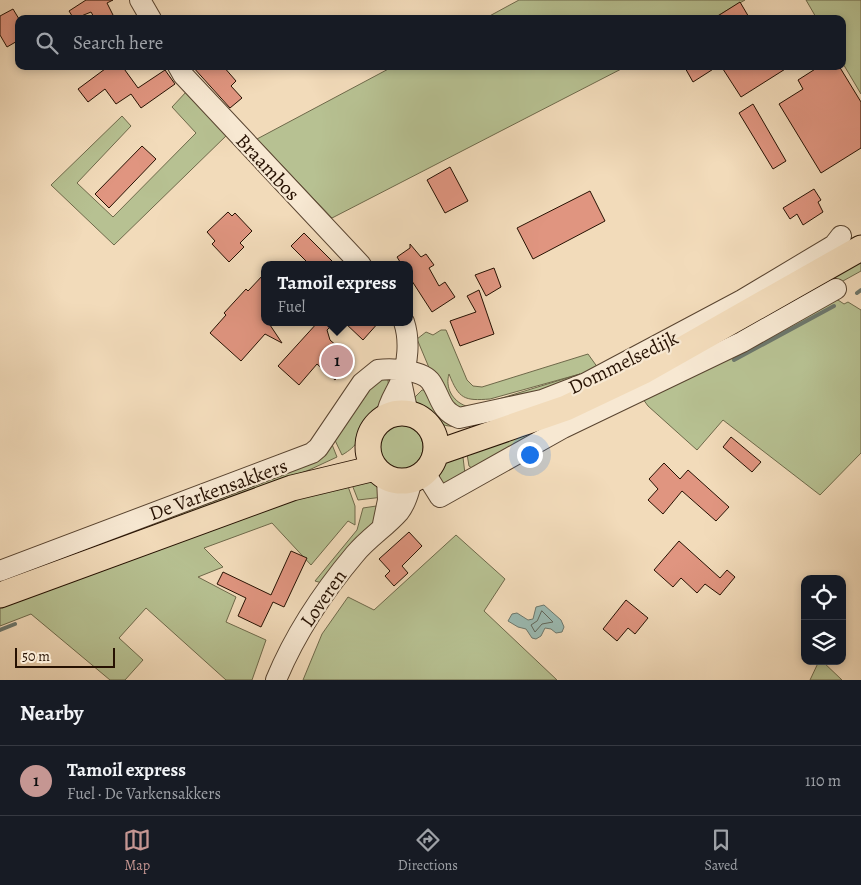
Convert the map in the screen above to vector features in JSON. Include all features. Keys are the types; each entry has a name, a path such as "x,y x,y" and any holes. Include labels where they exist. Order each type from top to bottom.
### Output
{"main road":[{"name":"Dommelsedijk","path":"426,459 491,436 518,423 566,408 644,371 854,245"},
{"path":"397,415 418,418 426,459 396,481 377,464 373,430 397,415"},
{"path":"0,595 292,488 377,464"}],"street":[{"path":"140,0 149,15"},
{"name":"Braambos","path":"180,70 182,75 357,261"},
{"name":"Dommelsedijk","path":"402,376 420,374 430,380 443,408 460,418 542,400 608,372 742,300 834,245 854,245"},
{"name":"Dommelsedijk","path":"426,459 440,497 563,428 742,342 836,289"},
{"path":"397,415 407,350 404,326"},
{"name":"De Varkensakkers","path":"0,571 312,454 362,383 372,374 382,369 402,376"},
{"name":"Loveren","path":"276,680 305,623 329,586 356,552 383,524 399,512 426,459"},
{"path":"377,464 388,500 383,524"}],"green space":[{"path":"519,0 745,0 719,15 491,15"},
{"path":"806,0 861,0 861,94 846,69 846,15 815,15"},
{"path":"386,70 619,70 332,218 257,139"},
{"path":"187,91 228,134 114,245 51,185 122,116 131,126 77,183 113,217 196,133 172,107"},
{"path":"861,258 861,271 740,338 475,470 469,466 466,448"},
{"path":"829,299 838,300 844,304 848,302 861,310 861,453 820,495 723,420 697,450 648,406 640,395"},
{"path":"441,330 446,330 467,380 473,386 482,387 588,354 598,368 582,380 460,414 430,370 417,339 426,332 433,335","holes":["449,374 456,389 463,397 468,399 490,399 580,374 476,406 466,406 453,397 448,384"]},
{"path":"369,379 388,379 385,400 357,442 342,455 332,434"},
{"path":"422,390 426,390 458,426 439,424 428,418 414,404 415,397"},
{"path":"401,425 413,429 419,435 423,447 419,459 413,465 401,469 389,465 383,459 379,447 383,435 389,429"},
{"path":"331,442 337,457 309,470 0,587 0,573"},
{"path":"462,449 465,474 446,484 441,483 435,471 438,464"},
{"path":"349,477 376,480 383,497 358,500"},
{"path":"345,478 355,506 355,525 348,521 311,565 272,523 204,548 223,567 198,577 236,597 226,622 266,640 252,680 226,680 146,608 119,638 143,660 125,680 110,680 31,614 0,626 0,603"},
{"path":"383,505 376,519 322,583 315,581 357,530 363,508"},
{"path":"456,535 505,579 484,611 557,680 303,680 322,634 348,597 374,610"},
{"path":"817,665 826,665 842,680 810,680"}],"water":[{"path":"544,605 561,620 564,627 562,632 556,633 551,629 545,628 541,636 536,639 532,638 526,629 508,621 512,614 517,613 528,620 533,619 536,607"}],"building":[{"path":"86,0 113,0 107,3 113,15 93,15 91,12 84,15 72,15 69,11"},
{"path":"740,2 748,15 719,15"},
{"path":"13,9 17,15 15,15 15,42 7,47 0,35 0,16"},
{"path":"104,70 125,70 138,88 165,70 175,84 141,108 131,94 116,104 105,89 88,102 78,89"},
{"path":"196,70 226,70 236,81 231,86 242,98 230,108"},
{"path":"686,70 712,70 693,82"},
{"path":"724,70 784,70 741,97"},
{"path":"814,70 841,70 861,102 861,148 821,173 779,104 803,89 798,80"},
{"path":"753,104 786,161 773,169 739,113"},
{"path":"142,146 156,159 109,208 95,194"},
{"path":"450,167 468,201 445,213 427,180"},
{"path":"814,189 821,200 818,202 823,212 803,225 797,214 790,219 783,208"},
{"path":"590,191 605,221 533,259 517,228"},
{"path":"228,212 232,216 235,213 252,231 240,243 244,247 229,262 212,244 215,241 207,232"},
{"path":"304,233 332,261 306,261 291,246"},
{"path":"410,244 421,257 426,254 434,265 429,268 439,286 445,282 455,297 432,312 413,283 413,261 400,261 397,257 410,248"},
{"path":"494,268 501,287 486,296 475,275"},
{"path":"261,277 261,326 271,326 282,343 265,334 241,361 210,333 226,315 224,313 246,289 248,291"},
{"path":"479,290 494,334 460,346 450,321 476,312 467,296"},
{"path":"314,326 331,326 327,330 330,340 353,360 335,380 317,364 299,385 278,366"},
{"path":"348,326 375,326 363,340"},
{"path":"731,437 761,462 752,472 723,447"},
{"path":"664,463 680,479 688,470 729,507 716,521 682,491 663,514 648,500 658,489 649,479"},
{"path":"409,532 422,546 402,566 408,573 394,586 385,576 390,571 379,559"},
{"path":"679,541 720,578 727,570 735,577 720,595 705,584 697,593 681,578 673,587 654,570"},
{"path":"291,551 307,558 284,607 273,602 261,627 238,616 246,598 217,584 223,572 271,595"},
{"path":"626,600 648,618 635,634 628,628 617,641 603,629"}],"waterway":[{"path":"857,293 861,290"},
{"path":"734,360 834,306"},
{"path":"0,630 15,624"}],"place":[{"name":"Tamoil express","path":"337,361"}]}
